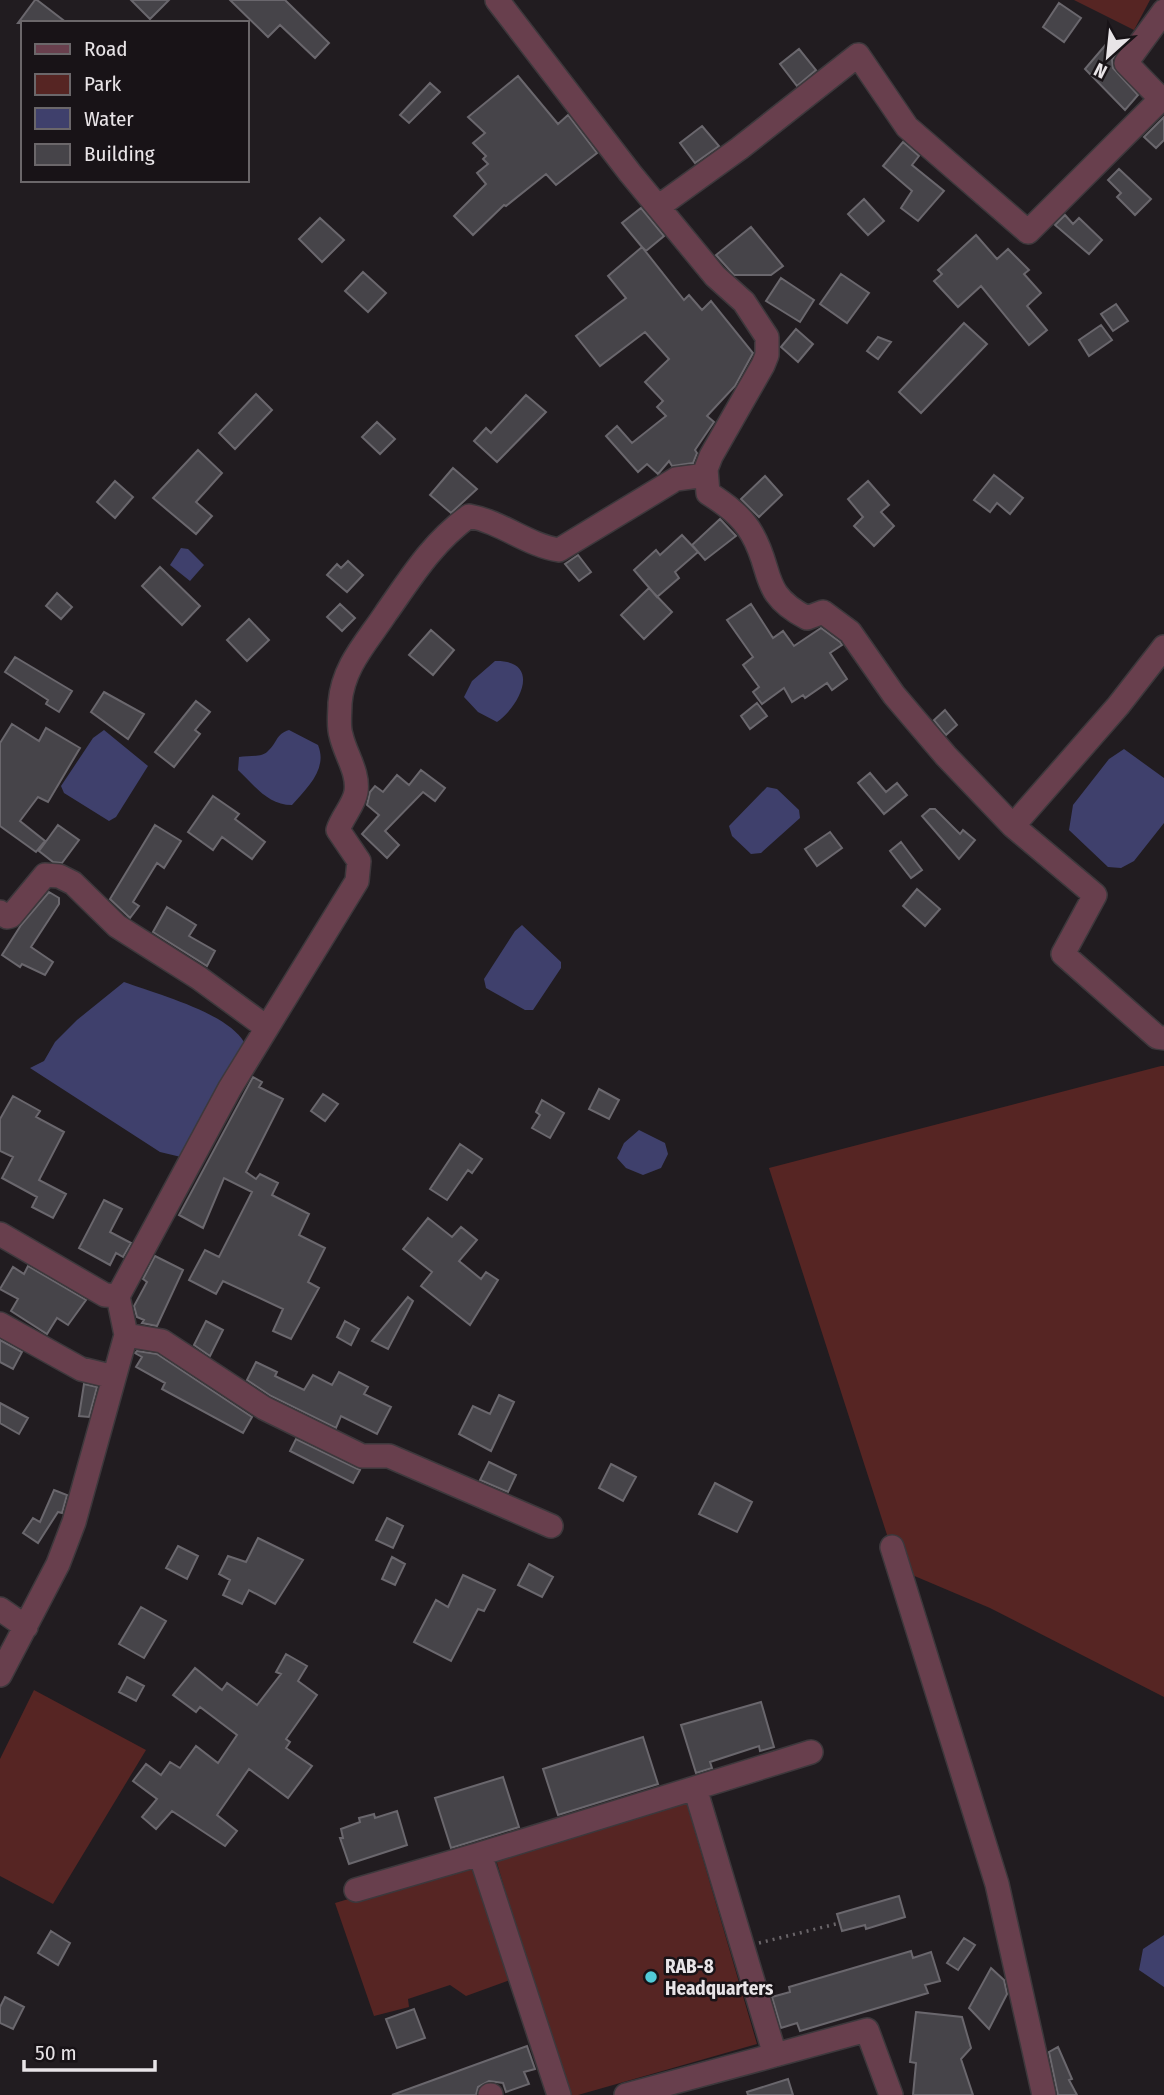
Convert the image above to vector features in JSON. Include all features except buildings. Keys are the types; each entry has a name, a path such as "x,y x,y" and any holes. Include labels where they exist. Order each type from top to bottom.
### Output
{"street":[{"path":"497,0 658,207 715,276 744,302 767,337 767,355 763,365 720,438 706,475 708,493 729,506 752,534 772,590 807,618 823,611 850,632 894,695 946,756 1013,826 1095,895 1063,954 1157,1037 1164,1038"},
{"path":"658,207 740,148 858,55 907,127 1028,232 1161,99 1126,63 1164,11"},
{"path":"0,1675 58,1564 74,1522 126,1335 118,1296 230,1088 300,979 357,881 359,861 338,830 356,794 356,777 340,733 341,700 346,675 359,648 385,615 414,569 443,536 469,516 489,519 539,547 559,550 676,479 706,475"},
{"path":"1013,826 1118,706 1164,647"},
{"path":"0,912 7,917 11,916 45,875 59,876 73,884 117,926 199,978 267,1027"},
{"path":"0,1234 105,1295 118,1296"},
{"path":"0,1324 80,1369 114,1377"},
{"path":"126,1335 162,1341 264,1408 362,1456 389,1456 551,1526"},
{"path":"892,1546 997,1884 1044,2095"},
{"path":"0,1609 26,1627"},
{"path":"356,1890 811,1752"},
{"path":"695,1788 775,2055"},
{"path":"480,1854 559,2095"},
{"path":"626,2095 682,2089 775,2055 867,2030 891,2095"}],"path":[{"path":"744,1947 840,1923"}],"green space":[{"path":"1074,0 1150,0 1134,30"},
{"path":"1164,1066 1164,1697 990,1608 898,1569 769,1168"},
{"path":"34,1690 146,1750 53,1904 0,1876 0,1759"},
{"path":"686,1801 757,2044 578,2095 565,2095 495,1856"},
{"path":"477,1861 513,1979 466,1996 450,1985 408,1999 409,2007 374,2016 335,1903"}],"water":[{"path":"181,548 188,549 204,565 190,581 170,565"},
{"path":"495,661 510,663 519,668 523,675 519,695 497,722 478,712 464,697 472,681"},
{"path":"104,730 148,766 116,817 109,821 64,793 61,786 93,738"},
{"path":"289,730 318,745 320,754 314,778 292,805 269,798 238,770 239,757 265,753"},
{"path":"1124,749 1164,778 1164,823 1134,861 1121,868 1108,867 1069,830 1073,805 1109,759"},
{"path":"767,787 777,789 799,810 800,818 761,853 751,854 732,836 729,826"},
{"path":"522,925 561,962 561,968 533,1010 525,1010 486,988 484,979 515,931"},
{"path":"124,982 207,1013 235,1031 244,1042 181,1157 160,1152 30,1068 44,1061 55,1042 77,1020"},
{"path":"639,1130 665,1143 668,1154 661,1168 643,1175 626,1168 617,1158 624,1143"},
{"path":"1164,1935 1164,1987 1139,1970 1143,1949"}],"place":[{"name":"RAB-8 Headquarters","path":"651,1977"}]}
